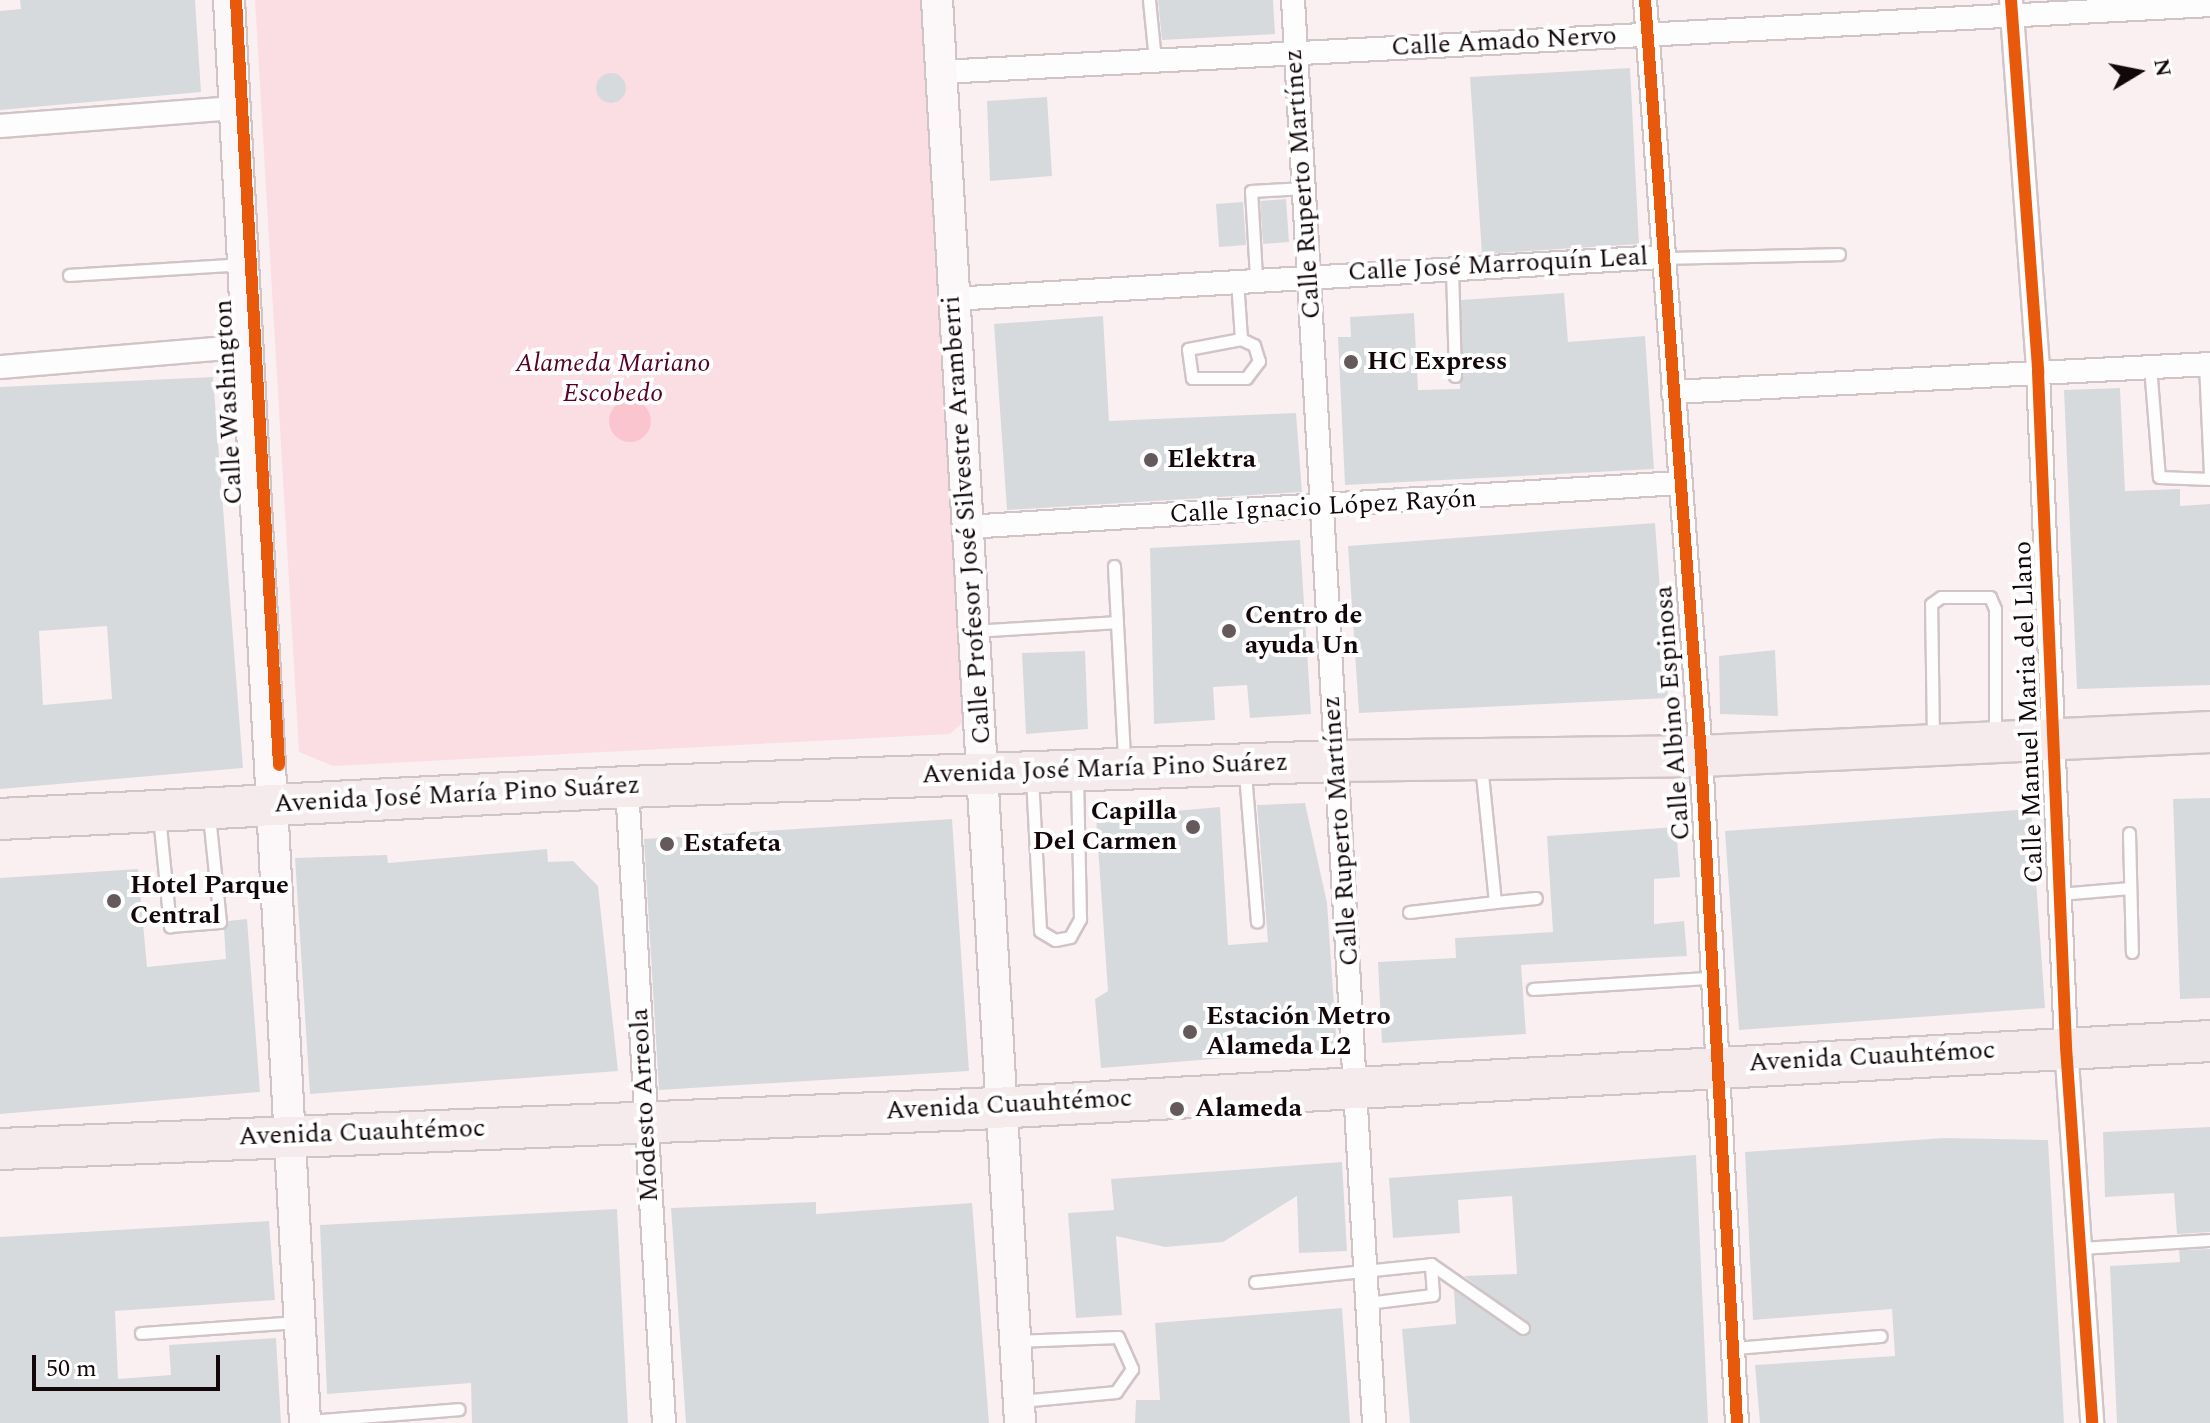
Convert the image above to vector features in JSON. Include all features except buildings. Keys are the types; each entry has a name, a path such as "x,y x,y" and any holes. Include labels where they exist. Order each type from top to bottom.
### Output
{"highway":[{"name":"Avenida José María Pino Suárez","path":"0,819 627,787 1336,761 1701,756 2210,732"},
{"name":"Avenida Cuauhtémoc","path":"0,1149 999,1107 1356,1083 2210,1041"}],"main road":[{"name":"Calle Washington","path":"229,0 268,803 293,1135 305,1422"},
{"name":"Calle Profesor José Silvestre Aramberri","path":"937,0 1019,1412"}],"street":[{"name":"Calle Ruperto Martínez","path":"1293,0 1374,1423"},
{"name":"Calle Albino Espinosa","path":"1645,0 1701,756 1709,978 1737,1423"},
{"name":"Calle Amado Nervo","path":"941,72 1647,34 2012,10 2210,3"},
{"name":"Calle Manuel Maria del Llano","path":"2012,10 2038,372 2066,1047 2092,1423"},
{"path":"0,126 236,108"},
{"name":"Calle José Marroquín Leal","path":"952,299 1309,274 1662,257"},
{"path":"0,367 248,346"},
{"path":"1673,392 2208,364"},
{"name":"Calle Ignacio López Rayón","path":"966,527 1679,483"},
{"name":"Modesto Arreola","path":"627,787 664,1423"}],"lane":[{"path":"1149,0 1155,60"},
{"path":"1241,339 1251,191 1305,188"},
{"path":"1662,257 1839,254"},
{"path":"69,275 244,264"},
{"path":"1452,267 1455,376"},
{"path":"1241,339 1254,345 1259,361 1246,378 1192,378 1188,349 1241,339"},
{"path":"2150,366 2159,477 2210,477 2208,364"},
{"path":"1114,566 1124,769"},
{"path":"1933,745 1931,604 1941,597 1990,597 1995,609 1996,743"},
{"path":"974,631 1117,622"},
{"path":"1480,759 1495,902"},
{"path":"1245,764 1257,922"},
{"path":"1032,773 1040,931 1055,940 1070,937 1080,919 1077,771"},
{"path":"159,810 170,926 220,922 208,807"},
{"path":"2129,833 2132,952"},
{"path":"2059,894 2130,888"},
{"path":"1409,912 1536,898"},
{"path":"1533,989 1709,978"},
{"path":"2082,1248 2210,1240"},
{"path":"1367,1303 1433,1295 1431,1264"},
{"path":"1255,1282 1431,1264 1523,1328"},
{"path":"141,1333 300,1322"},
{"path":"1734,1348 1881,1336"},
{"path":"1015,1341 1118,1337 1132,1369 1116,1392 1019,1412"},
{"path":"305,1422 459,1409"}],"green space":[{"name":"Alameda Mariano Escobedo","path":"255,0 927,0 968,718 950,734 333,766 299,752"}],"shaded area":[{"path":"630,400 645,406 651,421 645,436 630,442 615,436 609,421 615,406"}],"cycle path":[{"path":"236,0 279,765"},
{"path":"1645,0 1701,756 1737,1423"},
{"path":"2011,0 2038,372 2066,1047 2092,1423"}],"place":[{"name":"HC Express","path":"1351,362"},
{"name":"Elektra","path":"1151,460"},
{"name":"Centro de ayuda Un","path":"1229,631"},
{"name":"Capilla Del Carmen","path":"1193,827"},
{"name":"Estafeta","path":"667,844"},
{"name":"Hotel Parque Central","path":"114,901"},
{"name":"Estación Metro Alameda L2","path":"1190,1032"},
{"name":"Alameda","path":"1177,1109"}]}
